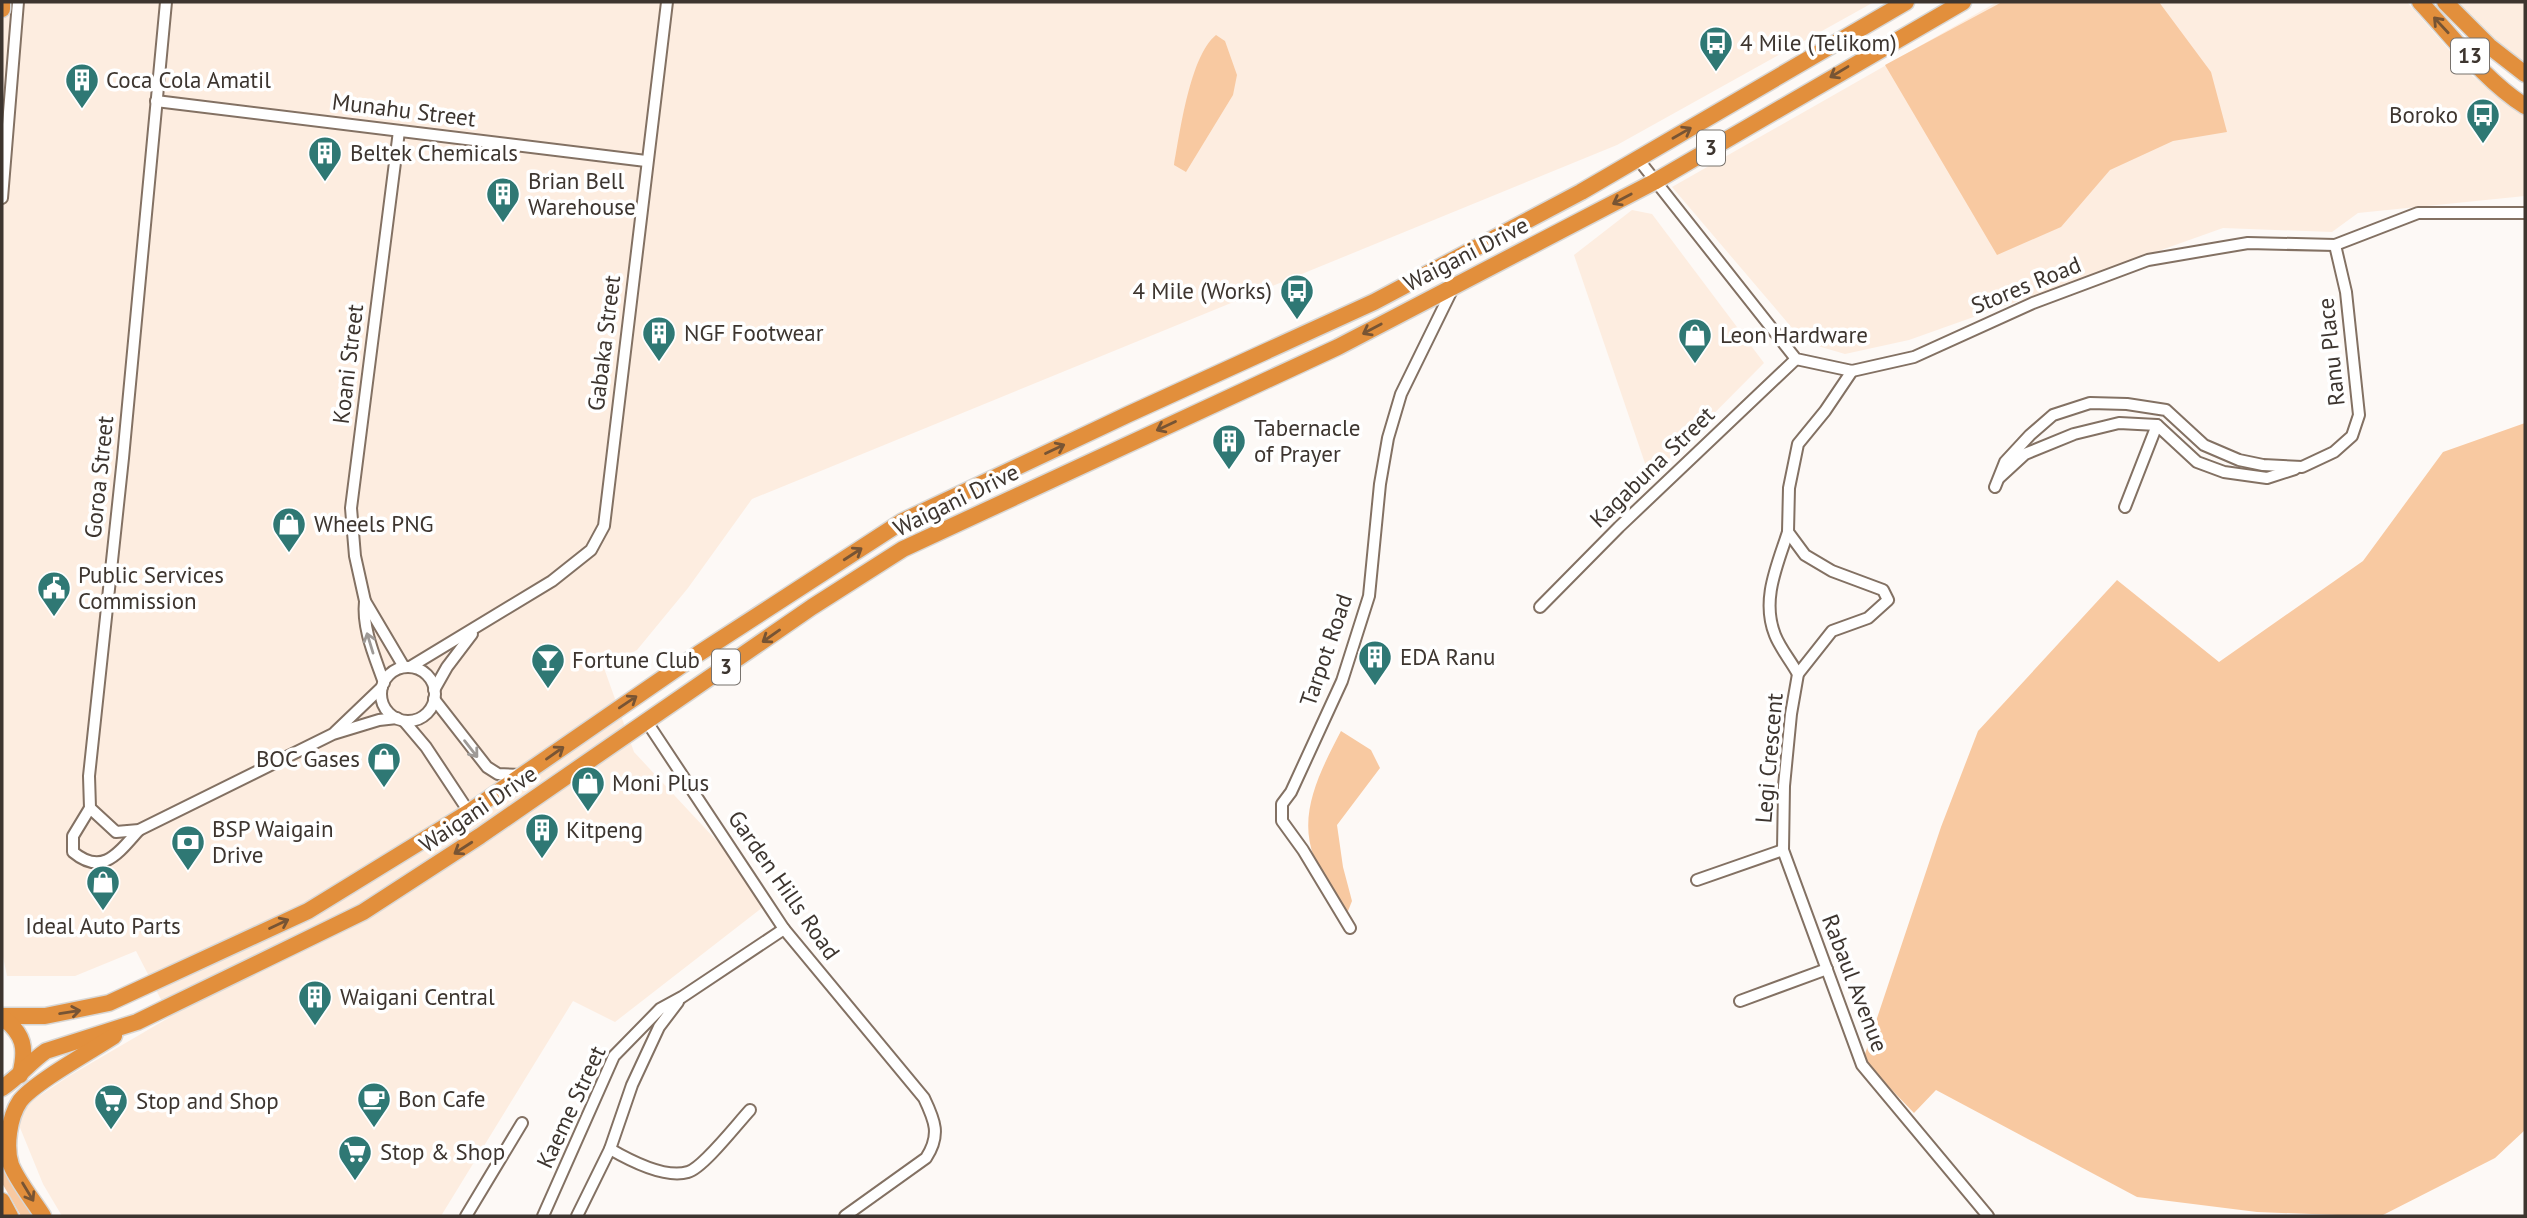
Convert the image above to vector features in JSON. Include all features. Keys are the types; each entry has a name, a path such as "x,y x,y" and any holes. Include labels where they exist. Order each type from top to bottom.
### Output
{"highway":[{"path":"2,2 2,9"},
{"name":"Waigani Drive","path":"2,1016 45,1016 109,1003 308,911 468,812 698,654 903,521 1374,302 1581,192 1906,2"},
{"name":"Waigani Drive","path":"2,1088 19,1077 46,1051 137,1022 363,912 578,770 812,607 903,549 1338,347 1654,181 1963,2"},
{"name":"13","path":"2420,2 2486,74 2525,106"},
{"name":"13","path":"2445,2 2489,46 2525,74"},
{"path":"1267,351 1286,352 1398,297 1406,301 1410,309"},
{"path":"825,572 827,581 832,585 917,534 937,532"},
{"path":"698,654 721,650 802,597 809,600 812,607"},
{"path":"468,812 475,820 484,824 564,771 578,770"},
{"path":"2,1016 16,1029 23,1043 23,1064 19,1077 20,1101 11,1122 11,1164 43,1216"},
{"path":"20,1101 41,1083 137,1022"},
{"path":"2,1201 10,1216"}],"street":[{"path":"2,198 18,2"},
{"name":"Goroa Street","path":"90,808 89,776 123,458 166,2"},
{"name":"Gabaka Street","path":"407,667 552,581 592,550 604,526 667,2"},
{"name":"Munahu Street","path":"156,101 646,161"},
{"name":"Koani Street","path":"383,685 364,619 365,601 355,556 351,508 398,131"},
{"path":"1637,159 1796,359"},
{"name":"Stores Road","path":"1796,359 1852,371 1914,357 2033,303 2148,260 2248,243 2335,245 2418,212 2525,213"},
{"name":"Ranu Place","path":"2302,467 2263,466 2239,460 2204,444 2166,410 2127,404 2090,403 2053,415 2005,462 1996,483 2025,454 2074,434 2119,423 2157,425 2197,462 2224,472 2267,478 2302,467 2334,452 2352,436 2359,415 2346,292 2335,245"},
{"name":"Tarpot Road","path":"1350,928 1303,850 1282,821 1282,804 1291,792 1342,681 1369,596 1380,484 1388,438 1401,394 1454,286"},
{"name":"Kagabuna Street","path":"1541,607 1619,527 1796,359"},
{"path":"1798,674 1775,636 1768,606 1788,532 1790,488 1798,444 1852,371"},
{"path":"2125,507 2157,425"},
{"name":"Legi Crescent","path":"1783,850 1784,786 1798,674 1832,631 1868,618 1888,600 1883,590 1832,571 1805,555 1788,532"},
{"name":"Koani Street","path":"365,601 407,667"},
{"name":"Gabaka Street","path":"434,694 456,654 478,627"},
{"path":"333,734 383,685 390,674 407,667 426,674 434,694 487,766 498,774 523,775"},
{"path":"383,685 384,705 426,747 468,812"},
{"path":"139,830 116,832 90,808 73,836 73,852 84,861 100,863 115,856 139,830 333,734 379,720 413,720 427,713 434,694"},
{"name":"Garden Hills Road","path":"647,722 785,929 924,1098 936,1130 934,1145 926,1158 845,1216"},
{"path":"1697,880 1783,850"},
{"name":"Rabaul Avenue","path":"1783,850 1862,1065 1989,1216"},
{"name":"Kaeme Street","path":"543,1216 614,1056 660,1009 785,929"},
{"path":"1740,1001 1826,969"},
{"path":"577,1216 610,1149 632,1085 659,1027 682,997"},
{"path":"610,1149 631,1161 659,1171 678,1174 689,1172 699,1165 750,1110"},
{"path":"466,1216 522,1124"}],"shaded area":[{"path":"2,2 1874,2 1617,145 752,499 688,588 637,650 604,668 634,752 772,900 615,1022 573,1001 441,1216 62,1216 43,1184 14,1113 69,1076 170,1017 136,951 75,976 7,976 2,952"},
{"path":"1997,2 2407,2 2471,75 2525,115 2525,196 2358,213 2332,232 2223,228 1909,340 1845,354 1804,342 1672,187"},
{"path":"2002,2 2159,2 2211,72 2227,132 2173,141 2110,170 2061,227 1997,255 1885,65"},
{"path":"2455,2 2525,2 2525,77"},
{"path":"1216,35 1225,41 1237,75 1233,95 1186,172 1174,165 1183,115 1199,60"},
{"path":"1632,210 1652,214 1764,363 1650,478 1574,255"},
{"path":"2525,423 2525,1130 2495,1158 2381,1216 2364,1216 2257,1212 2137,1197 1936,1090 1914,1113 1863,1060 1941,827 1978,731 2117,580 2219,662 2363,561 2443,452"},
{"path":"1341,731 1371,750 1380,768 1337,825 1343,867 1352,901 1348,911 1342,910 1314,857 1308,824 1319,776"},
{"path":"2,1155 7,1175 32,1216 21,1216 2,1183"}],"place":[{"name":"4 Mile (Telikom)","path":"1716,73"},
{"name":"Coca Cola Amatil","path":"82,110"},
{"name":"Boroko","path":"2483,145"},
{"name":"Beltek Chemicals","path":"325,183"},
{"name":"Brian Bell Warehouse","path":"503,224"},
{"name":"4 Mile (Works)","path":"1297,321"},
{"name":"NGF Footwear","path":"659,363"},
{"name":"Leon Hardware","path":"1695,365"},
{"name":"Tabernacle of Prayer","path":"1229,471"},
{"name":"Wheels PNG","path":"289,554"},
{"name":"Public Services Commission","path":"54,618"},
{"name":"EDA Ranu","path":"1375,687"},
{"name":"Fortune Club","path":"548,690"},
{"name":"BOC Gases","path":"384,789"},
{"name":"Moni Plus","path":"588,813"},
{"name":"Kitpeng","path":"542,860"},
{"name":"BSP Waigain Drive","path":"188,872"},
{"name":"Ideal Auto Parts","path":"103,912"},
{"name":"Waigani Central","path":"315,1027"},
{"name":"Bon Cafe","path":"374,1129"},
{"name":"Stop and Shop","path":"111,1131"},
{"name":"Stop & Shop","path":"355,1182"}]}
